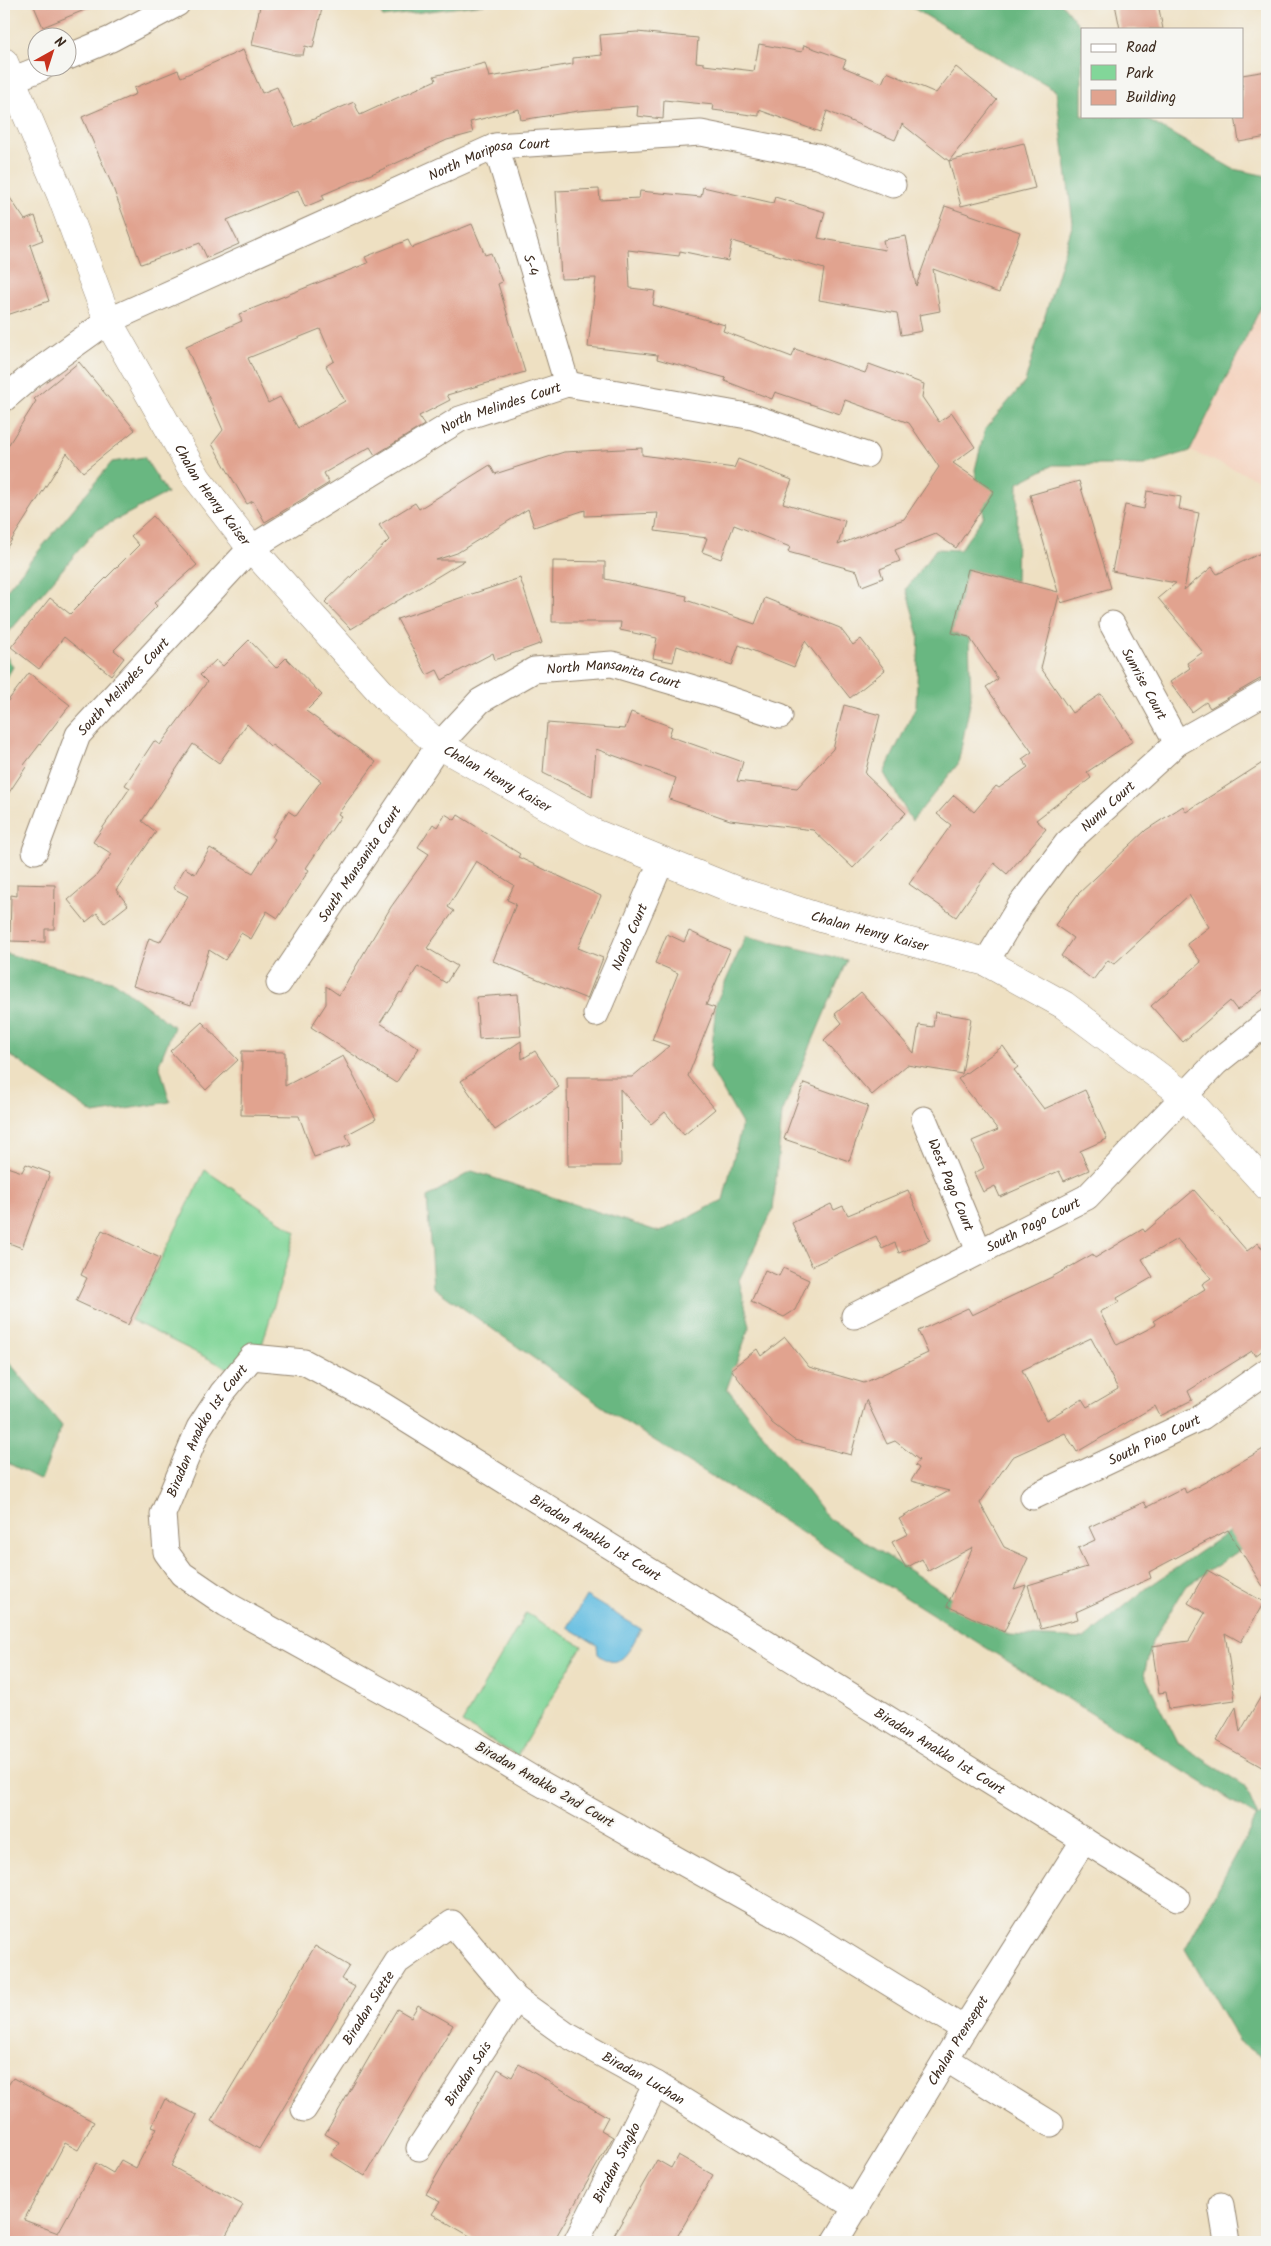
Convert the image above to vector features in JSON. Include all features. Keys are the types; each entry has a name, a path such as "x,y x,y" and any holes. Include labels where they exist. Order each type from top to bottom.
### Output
{"street":[{"path":"78,53 177,4"},
{"path":"6,75 28,71"},
{"name":"Chalan Henry Kaiser","path":"6,75 61,195 108,321 197,478 251,548 388,700 439,746 592,832 735,890 824,919 986,962 1064,1005 1184,1095 1267,1186"},
{"name":"North Mariposa Court","path":"4,399 31,376 108,321 496,146 701,133 817,156 893,185"},
{"name":"S-4","path":"496,146 567,384"},
{"name":"North Melindes Court","path":"251,548 460,419 567,384 753,417 866,455"},
{"name":"South Melindes Court","path":"35,851 78,736 251,548"},
{"name":"Sunrise Court","path":"1112,624 1177,743"},
{"name":"North Mansanita Court","path":"439,746 480,701 534,670 612,664 706,691 780,716"},
{"name":"Nunu Court","path":"986,962 1021,904 1067,842 1177,743 1267,692"},
{"name":"South Mansanita Court","path":"279,983 439,746"},
{"name":"Nardo Court","path":"596,1014 662,860"},
{"name":"South Pago Court","path":"854,1316 1087,1197 1216,1062 1267,1022"},
{"name":"West Pago Court","path":"924,1119 979,1251"},
{"name":"Biradan Anakko 1st Court","path":"163,1514 200,1428 222,1392 252,1357 304,1362 373,1398 1084,1840"},
{"name":"South Piao Court","path":"1033,1497 1202,1417 1267,1371"},
{"name":"Biradan Anakko 2nd Court","path":"163,1514 166,1552 182,1574 226,1604 419,1710 535,1780 803,1930 964,2029"},
{"path":"1084,1840 1178,1898"},
{"name":"Chalan Prensepot","path":"835,2242 964,2029 1084,1840"},
{"name":"Biradan Luchan","path":"452,1923 516,1999 566,2034 656,2084 857,2208"},
{"name":"Biradan Siette","path":"304,2109 397,1962 452,1923"},
{"name":"Biradan Sais","path":"419,2148 516,1999"},
{"path":"946,2059 1051,2124"},
{"name":"Biradan Singko","path":"576,2242 656,2084"},
{"path":"1221,2206 1228,2242"}],"shaded area":[{"path":"1267,295 1267,483 1190,451"}],"green space":[{"path":"375,4 484,4 383,17"},
{"path":"906,4 1062,4 1081,28 1081,118 1144,118 1233,169 1267,176 1267,295 1190,451 1144,465 1053,465 1018,483 1016,581 968,569 952,633 969,638 971,699 958,764 912,821 884,773 916,706 919,635 906,589 936,549 960,550 984,516 975,470 985,429 1025,382 1073,223 1056,91"},
{"path":"144,457 167,493 95,531 4,638 4,593 112,462"},
{"path":"4,652 13,667 4,682"},
{"path":"746,936 847,960 782,1113 773,1210 739,1280 750,1326 727,1388 827,1517 1009,1635 1084,1639 1147,1588 1243,1522 1267,1520 1267,1532 1185,1587 1152,1642 1144,1674 1178,1743 1245,1786 1258,1817 1267,1813 1267,2061 1239,2041 1185,1949 1257,1817 617,1417 433,1287 427,1197 472,1171 660,1232 723,1200 742,1124 710,1068 716,1003"},
{"path":"4,953 115,982 174,1027 159,1064 170,1102 94,1114 4,1051"},
{"path":"205,1170 296,1232 262,1345 231,1370 131,1320"},
{"path":"4,1356 62,1426 41,1480 4,1461"},
{"path":"526,1613 582,1646 517,1756 462,1723"}],"water":[{"path":"586,1596 641,1629 629,1650 619,1660 606,1660 598,1654 597,1645 568,1627"}],"building":[{"path":"33,4 99,4 43,27"},
{"path":"272,4 323,4 313,48 305,46 303,55 295,55 252,45 260,6 271,8"},
{"path":"1115,4 1158,4 1163,28 1120,28"},
{"path":"637,32 698,38 696,62 704,63 704,65 754,71 759,44 802,52 804,45 846,60 843,67 882,83 887,72 936,93 956,67 997,100 949,161 902,124 895,140 827,111 820,132 759,110 759,116 713,110 714,105 664,100 663,119 637,116 638,106 578,111 521,120 519,109 470,122 473,133 447,140 322,195 324,199 305,207 298,190 227,220 239,244 207,258 200,243 141,264 112,185 82,117 136,94 134,88 178,70 181,77 243,50 262,93 277,87 295,127 354,102 360,115 436,80 434,76 485,63 489,77 573,64 573,58 602,55 600,35"},
{"path":"1267,71 1267,137 1239,142 1235,118 1244,118 1244,75"},
{"path":"1024,143 1035,188 961,206 949,161"},
{"path":"703,187 773,203 775,197 825,212 818,238 885,250 883,240 906,236 916,286 945,206 1020,232 999,293 933,269 940,311 919,315 922,331 901,335 897,313 819,300 824,269 732,241 728,261 680,251 679,256 628,250 630,288 655,291 653,305 725,325 723,331 792,357 795,349 865,373 869,364 924,384 922,397 939,422 952,413 975,447 953,463 994,491 956,548 936,534 895,550 900,561 880,569 883,578 862,586 857,571 788,552 790,547 734,525 721,559 702,552 707,538 655,531 658,513 585,516 585,510 534,527 528,509 457,553 436,560 465,560 351,629 325,602 389,540 379,525 415,503 419,509 490,465 495,474 564,452 642,448 642,455 734,468 738,459 792,480 783,503 845,521 838,545 904,519 939,467 909,423 845,400 840,414 775,392 772,399 725,381 726,378 657,359 658,355 588,347 596,278 561,279 556,191 599,189 600,200 639,198 640,191 701,197"},
{"path":"4,189 25,220 35,216 43,240 30,245 49,301 4,316"},
{"path":"472,224 485,255 491,253 502,282 498,284 525,372 447,395 450,400 419,416 424,425 375,455 370,447 324,473 329,483 265,522 253,501 247,504 212,444 223,430 186,346 242,321 239,314 368,263 365,257 408,240 412,248","holes":["320,329 334,361 326,366 345,401 298,428 280,397 268,403 248,358"]},
{"path":"79,362 135,430 83,472 67,453 4,552 4,452 36,401 34,399"},
{"path":"1079,481 1111,588 1061,603 1059,595 1041,668 1072,713 1101,694 1133,741 1087,772 1091,778 1036,820 1046,829 1007,874 994,863 956,917 909,884 951,825 937,814 954,795 974,812 996,786 999,788 1028,767 1022,759 1032,752 986,687 998,679 969,637 952,633 968,569 1058,592 1030,495"},
{"path":"1147,491 1181,497 1179,509 1199,513 1184,590 1212,567 1217,574 1267,550 1267,678 1260,679 1210,708 1206,702 1192,712 1170,682 1190,668 1187,663 1203,652 1158,598 1176,583 1112,571 1125,505 1144,509"},
{"path":"153,516 197,565 154,603 157,606 114,650 124,658 111,675 64,637 39,669 11,647 50,598 70,614 139,545 131,536"},
{"path":"553,561 605,562 605,579 687,596 686,600 755,624 765,598 840,628 853,645 861,639 885,670 850,698 805,641 794,667 739,645 732,665 677,646 673,662 653,658 657,638 620,630 621,622 552,622"},
{"path":"520,578 542,643 495,660 493,653 442,680 437,670 427,675 397,619"},
{"path":"249,640 276,668 286,658 322,695 306,711 376,762 338,814 341,816 306,868 309,870 278,918 267,911 251,939 241,933 225,960 209,950 191,1005 133,986 149,938 160,942 188,896 173,888 185,868 195,874 210,848 253,873 275,839 272,837 288,811 296,816 321,781 272,745 270,746 247,724 219,763 193,744 142,821 156,832 116,890 128,905 105,923 97,913 86,922 68,900 96,876 112,854 93,842 130,788 125,785 154,741 160,745 207,682 200,675 216,660 223,666"},
{"path":"29,673 70,705 24,765 26,767 4,800 4,706"},
{"path":"844,705 880,715 865,774 906,813 853,868 813,830 730,820 669,799 676,778 596,749 592,797 543,773 547,723 625,729 631,712 672,727 669,736 743,762 737,781 797,788 833,749"},
{"path":"1267,760 1267,987 1237,1010 1230,1001 1183,1042 1151,1006 1201,962 1187,944 1209,927 1189,895 1114,964 1108,960 1093,980 1061,956 1073,938 1055,925 1078,894 1146,830 1183,806 1186,812"},
{"path":"445,814 455,820 458,815 520,854 518,857 601,896 578,948 603,958 587,999 493,961 516,904 507,900 514,885 476,861 448,907 454,911 427,948 457,966 446,983 418,966 402,993 400,992 380,1023 419,1048 396,1083 311,1027 326,1004 326,986 339,995 391,907 429,854 418,847 433,824 437,827"},
{"path":"17,884 55,885 54,929 45,929 45,942 10,941 11,895 17,896"},
{"path":"689,931 730,950 706,1005 715,1008 688,1076 715,1109 684,1135 665,1112 651,1124 620,1089 621,1166 568,1166 567,1077 632,1077 669,1046 652,1040 678,973 655,963 667,934 684,942"},
{"path":"861,992 914,1053 919,1025 933,1027 935,1012 971,1018 962,1074 907,1065 872,1095 824,1040 842,1023 835,1014"},
{"path":"518,994 521,1036 479,1039 476,997"},
{"path":"202,1022 238,1060 206,1090 170,1051"},
{"path":"521,1041 522,1059 535,1051 559,1087 495,1130 461,1081"},
{"path":"1003,1046 1018,1067 1014,1070 1044,1109 1085,1090 1107,1139 1080,1151 1089,1170 1064,1181 1059,1171 1000,1197 995,1186 983,1192 974,1173 984,1168 972,1141 998,1130 958,1079"},
{"path":"242,1051 285,1052 285,1086 343,1056 376,1119 346,1135 351,1145 314,1157 299,1116 241,1115"},
{"path":"804,1083 868,1106 849,1161 784,1139"},
{"path":"26,1164 50,1173 22,1248 4,1241 4,1166 22,1172"},
{"path":"908,1190 930,1240 899,1253 895,1243 882,1249 876,1236 812,1266 792,1223 831,1204 834,1210 843,1206 848,1215"},
{"path":"1194,1190 1247,1251 1258,1243 1267,1255 1267,1347 1255,1356 1252,1351 1188,1391 1192,1400 1160,1416 1155,1406 1077,1452 1065,1433 1012,1457 980,1503 1004,1547 1028,1558 1014,1589 1026,1585 1004,1632 947,1606 973,1547 928,1571 922,1559 906,1568 892,1542 908,1534 899,1519 949,1491 911,1481 919,1468 915,1465 919,1460 895,1441 887,1444 866,1400 851,1455 794,1440 772,1423 731,1369 757,1349 761,1356 785,1337 809,1367 864,1383 928,1353 918,1331 968,1308 972,1315 1052,1277 1093,1254 1095,1258 1143,1229 1145,1232","holes":["1177,1239 1211,1278 1202,1284 1205,1289 1153,1321 1156,1325 1117,1345 1100,1312 1119,1302 1117,1298 1153,1277 1142,1259","1091,1338 1118,1389 1087,1407 1082,1399 1046,1420 1022,1370"]},
{"path":"102,1230 160,1258 128,1325 76,1301 87,1278 81,1275"},
{"path":"783,1268 809,1280 795,1310 784,1317 751,1302 765,1270 779,1276"},
{"path":"1267,1447 1267,1593 1228,1530 1149,1572 1151,1578 1076,1612 1078,1619 1041,1629 1028,1585 1087,1567 1078,1548 1095,1540 1089,1527 1144,1502 1147,1507 1184,1488 1186,1493"},
{"path":"1207,1570 1264,1602 1241,1642 1225,1633 1235,1700 1169,1709 1166,1692 1159,1693 1152,1646 1189,1641 1205,1613 1188,1603"},
{"path":"1267,1686 1267,1770 1216,1741 1236,1707 1240,1732"},
{"path":"315,1946 349,1966 341,1979 355,1987 259,2149 211,2121"},
{"path":"418,2005 453,2025 365,2176 331,2155 339,2142 325,2134 397,2009 411,2017"},
{"path":"519,2064 608,2117 601,2130 613,2137 553,2242 480,2242 432,2214 440,2202 426,2194 498,2069 512,2077"},
{"path":"13,2078 94,2122 78,2150 65,2143 24,2220 58,2233 96,2163 113,2173 121,2160 136,2168 157,2128 152,2126 165,2099 197,2115 171,2166 243,2205 222,2242 4,2242 4,2091"},
{"path":"678,2155 713,2175 674,2242 627,2242 614,2235 657,2160 671,2168"}]}
